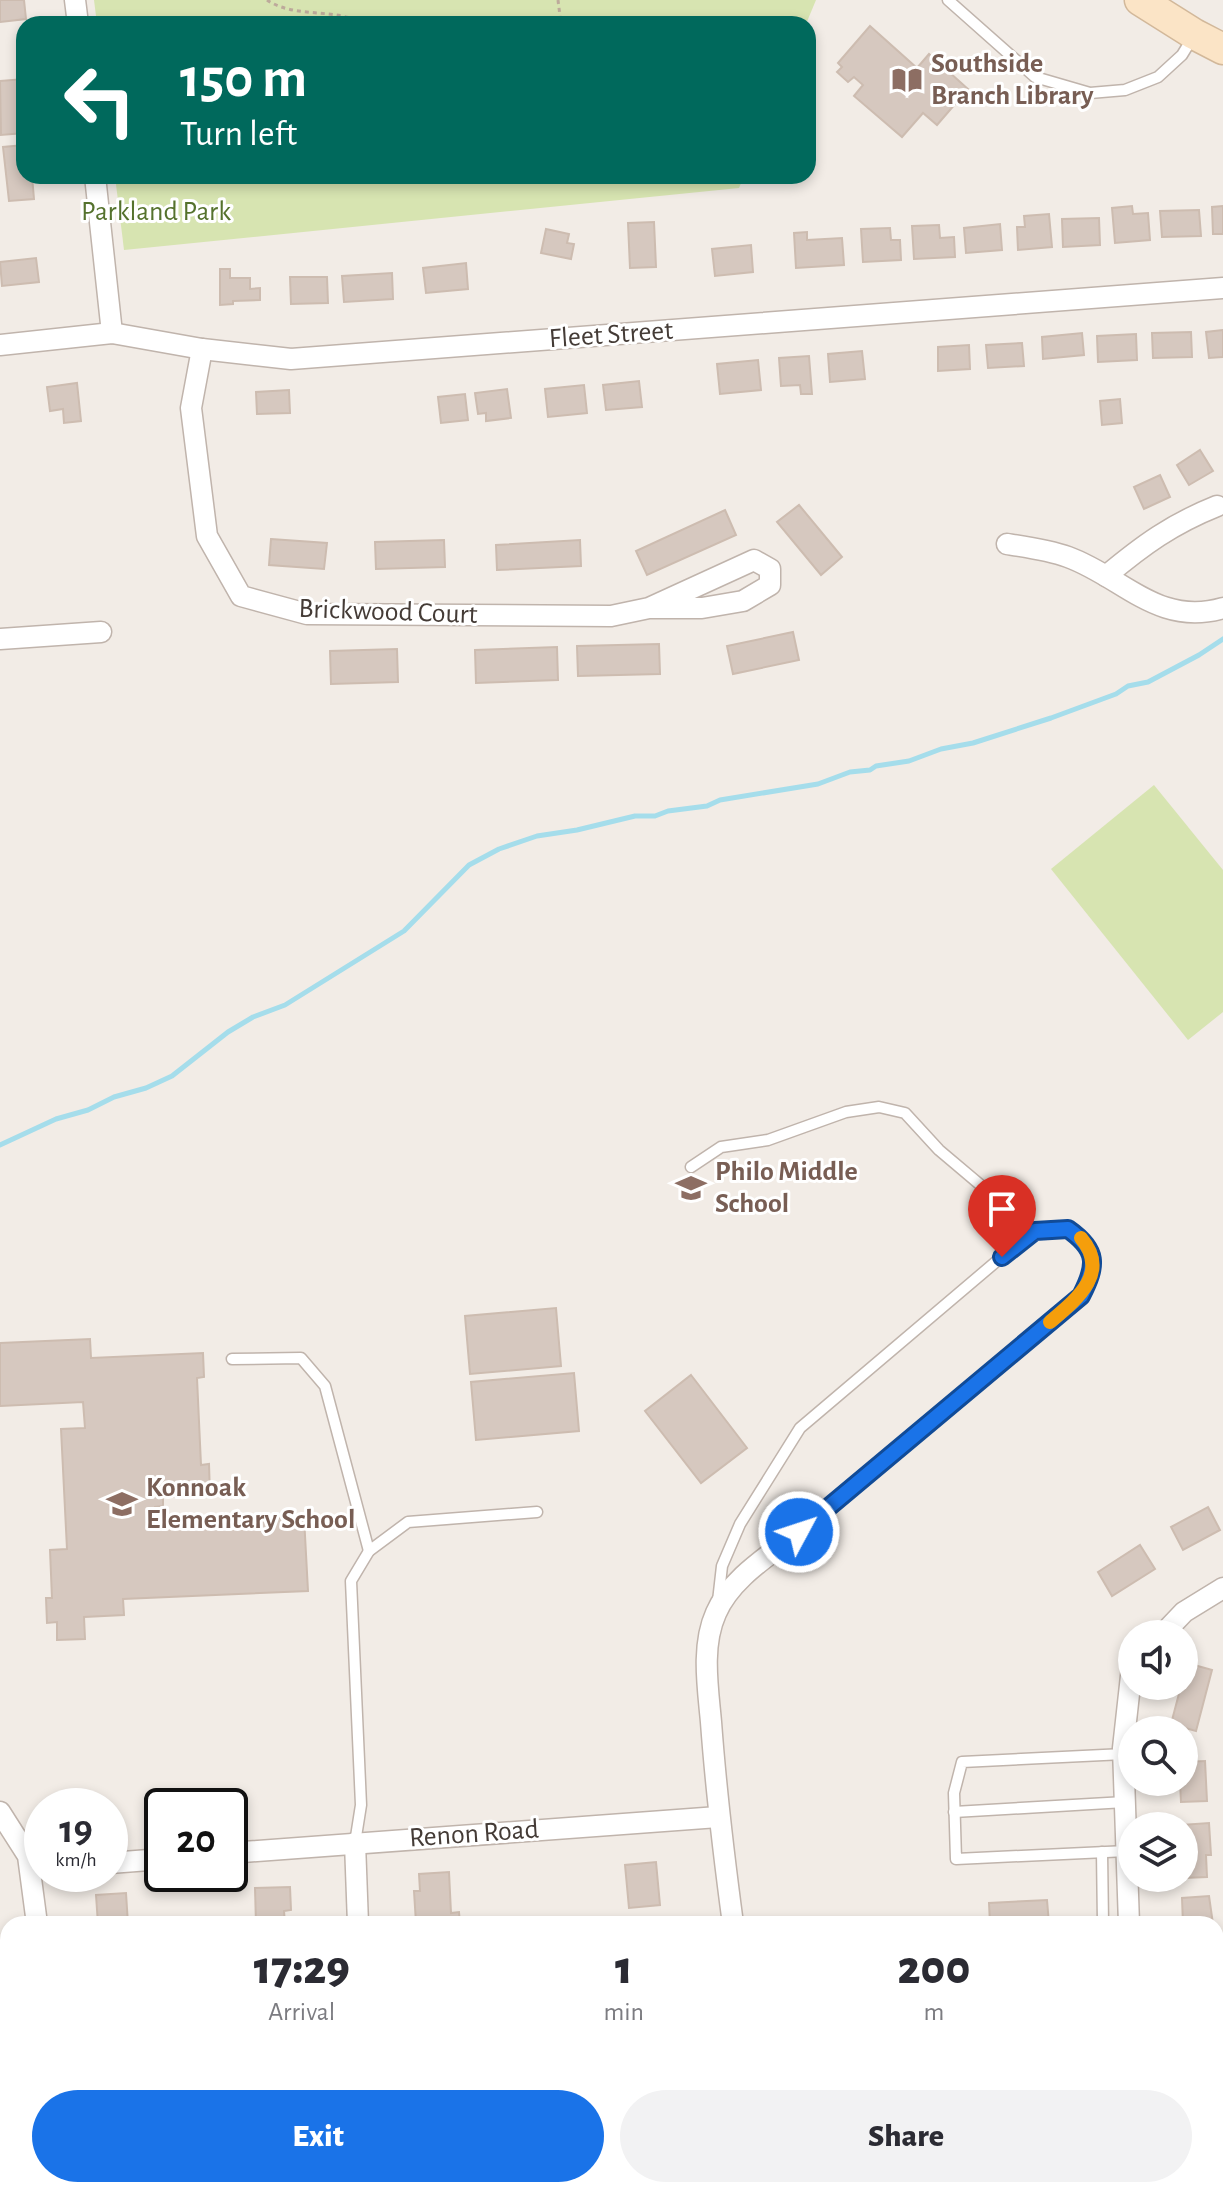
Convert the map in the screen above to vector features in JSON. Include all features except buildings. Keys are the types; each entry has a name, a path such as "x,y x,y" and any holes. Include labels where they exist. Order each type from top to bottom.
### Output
{"street":[{"path":"1140,0 1223,49"},
{"path":"96,184 112,333"},
{"name":"Fleet Street","path":"0,345 112,333 202,349 291,359 1223,288"},
{"name":"Brickwood Court","path":"202,349 191,408 207,536 241,596 307,614 611,616 649,608 702,608 743,601 770,585 770,569 754,560 649,608"},
{"path":"1106,576 1138,549 1180,521 1217,506"},
{"path":"1007,544 1069,558 1167,610 1191,613 1223,608"},
{"path":"0,639 101,632"},
{"path":"732,1916 718,1817 708,1644 716,1612 725,1597 741,1579 799,1532"},
{"path":"1176,1620 1223,1588"},
{"path":"1125,1796 1125,1812"},
{"path":"0,1812 24,1850"},
{"name":"Renon Road","path":"248,1852 718,1817"},
{"path":"355,1843 358,1916"},
{"path":"37,1892 37,1916"},
{"path":"1128,1892 1129,1916"}],"lane":[{"path":"948,0 1035,77 1090,93 1125,90 1158,77 1182,55 1194,34"},
{"path":"691,1167 721,1147 768,1140 846,1112 879,1107 905,1113 939,1150 1035,1231"},
{"path":"716,1612 722,1566 740,1524 800,1428 1024,1238 1035,1231 1068,1229 1082,1239 1091,1250 1092,1274 1081,1296 799,1532"},
{"path":"232,1359 301,1358 325,1386 369,1551"},
{"path":"355,1843 361,1805 351,1581 369,1551 408,1522 537,1512"},
{"path":"1118,1754 962,1762 954,1793 956,1859 1118,1851"},
{"path":"954,1812 1125,1802"},
{"path":"1102,1852 1103,1916"}],"path":[{"path":"267,0 281,6 343,16"}],"green space":[{"path":"94,0 816,0 809,16 96,16"},
{"name":"Parkland Park","path":"116,184 741,184 739,188 124,250"},
{"path":"1154,785 1223,870 1223,1012 1188,1040 1051,869"}],"waterway":[{"path":"0,1145 56,1119 88,1110 172,1076 228,1032 253,1017 285,1005 404,931 469,865 499,849 537,836 635,816 655,816 668,811 707,806 720,800 818,784 850,772 909,761 941,749 973,743 1051,718 1116,694 1128,686 1148,682 1223,639"}],"slow traffic":[{"path":"1050,1322 1081,1296 1092,1274 1091,1250 1081,1238"}],"place":[{"name":"Southside Branch Library","path":"907,80"},
{"name":"Philo Middle School","path":"691,1188"},
{"name":"Konnoak Elementary School","path":"122,1504"}],"route":[{"path":"799,1532 1081,1296 1092,1274 1091,1250 1068,1229 1035,1231 1002,1257"}]}
